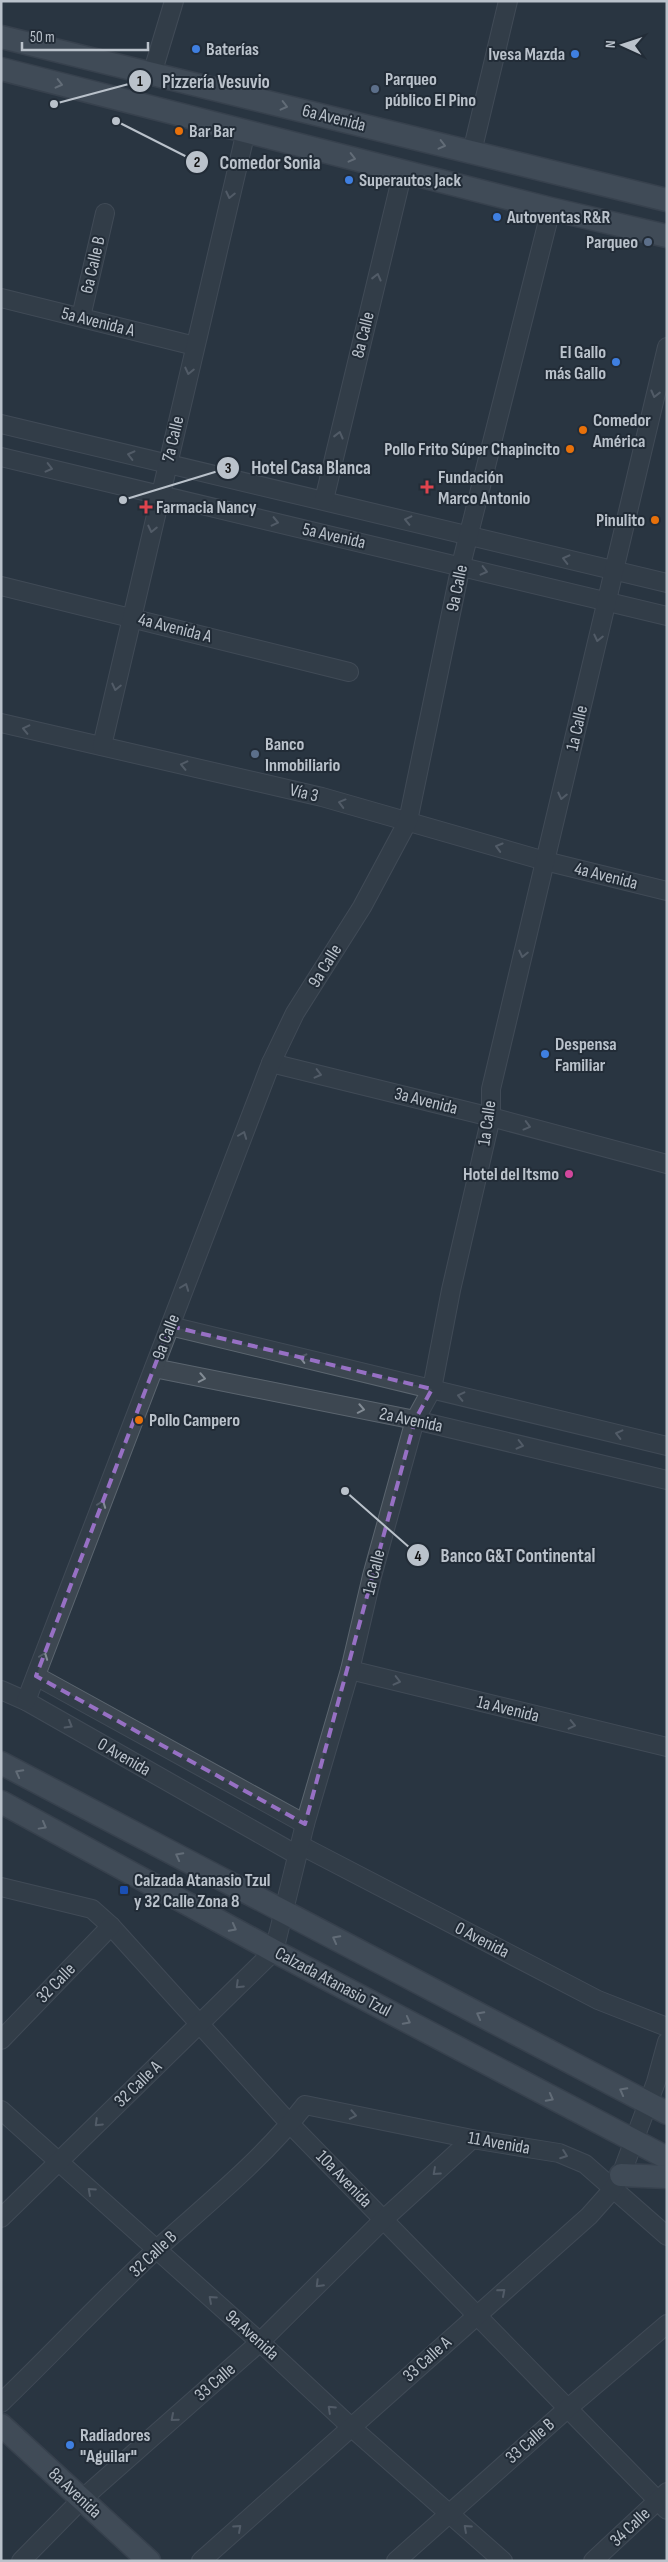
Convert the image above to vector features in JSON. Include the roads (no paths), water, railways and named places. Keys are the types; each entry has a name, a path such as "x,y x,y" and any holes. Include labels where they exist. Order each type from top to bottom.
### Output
{"main road":[{"name":"6a Avenida","path":"1,37 667,200"},
{"name":"6a Avenida","path":"1,69 551,209 667,236"},
{"path":"1,1763 657,2108"},
{"name":"Calzada Atanasio Tzul","path":"1,1802 274,1951 667,2158"},
{"path":"617,2182 667,2177"},
{"name":"8a Avenida","path":"1,2425 149,2561"}],"street":[{"path":"152,74 174,1"},
{"path":"472,152 508,1"},
{"name":"7a Calle","path":"102,746 194,346 246,131"},
{"name":"8a Calle","path":"324,500 403,171"},
{"name":"9a Calle","path":"26,1701 271,1062 295,1013 362,908 408,821 461,565 551,209"},
{"name":"6a Calle B","path":"81,317 105,213"},
{"name":"5a Avenida A","path":"1,298 194,346"},
{"name":"1a Calle","path":"274,1951 305,1824 350,1670 372,1576 415,1420 432,1389 451,1290 491,1117 491,1088 667,347"},
{"name":"5a Avenida","path":"1,424 469,534 667,584"},
{"name":"5a Avenida","path":"1,456 160,496 461,565 667,616"},
{"name":"4a Avenida A","path":"1,586 349,672"},
{"name":"Vía 3","path":"1,723 322,798 545,861"},
{"name":"4a Avenida","path":"545,861 667,890"},
{"name":"3a Avenida","path":"271,1062 491,1117 667,1164"},
{"name":"2a Avenida","path":"170,1326 667,1446"},
{"name":"2a Avenida","path":"154,1368 415,1420 667,1480"},
{"name":"1a Avenida","path":"350,1670 667,1747"},
{"name":"0 Avenida","path":"36,1676 305,1824"},
{"name":"0 Avenida","path":"1,1690 26,1701 299,1850 598,2000 667,2027"},
{"name":"10a Avenida","path":"1,1887 92,1909 111,1926 201,2023 290,2124 567,2409 664,2501"},
{"name":"32 Calle","path":"1,2040 111,1926"},
{"name":"32 Calle A","path":"1,2218 274,1951"},
{"name":"33 Calle A","path":"202,2561 589,2216 617,2182 634,2142 657,2108 667,2042"},
{"name":"32 Calle B","path":"1,2403 157,2250 248,2168 290,2124 305,2105"},
{"name":"11 Avenida","path":"305,2105 472,2139 559,2153 586,2164 617,2182 667,2236"},
{"name":"9a Avenida","path":"1,2110 260,2342 350,2428 449,2512 503,2561"},
{"name":"33 Calle","path":"21,2561 81,2500 260,2342 383,2220 472,2139"},
{"name":"33 Calle B","path":"396,2561 449,2512 667,2324"},
{"name":"34 Calle","path":"593,2561 664,2501"}],"place":[{"name":"Baterías","path":"196,49"},
{"name":"Ivesa Mazda","path":"575,54"},
{"name":"Parqueo público El Pino","path":"375,89"},
{"name":"Pizzería Vesuvio","path":"54,104"},
{"name":"Comedor Sonia","path":"116,121"},
{"name":"Bar Bar","path":"179,131"},
{"name":"Superautos Jack","path":"349,180"},
{"name":"Autoventas R&R","path":"497,217"},
{"name":"Parqueo","path":"648,242"},
{"name":"El Gallo más Gallo","path":"616,362"},
{"name":"Comedor América","path":"583,430"},
{"name":"Pollo Frito Súper Chapincito","path":"570,449"},
{"name":"Fundación Marco Antonio","path":"427,487"},
{"name":"Hotel Casa Blanca","path":"123,500"},
{"name":"Farmacia Nancy","path":"146,507"},
{"name":"Pinulito","path":"655,520"},
{"name":"Banco Inmobiliario","path":"255,754"},
{"name":"Despensa Familiar","path":"545,1054"},
{"name":"Hotel del Itsmo","path":"569,1174"},
{"name":"Pollo Campero","path":"139,1420"},
{"name":"Banco G&T Continental","path":"345,1491"},
{"name":"Calzada Atanasio Tzul y 32 Calle Zona 8","path":"124,1890"},
{"name":"Radiadores \"Aguilar\"","path":"70,2445"}]}
